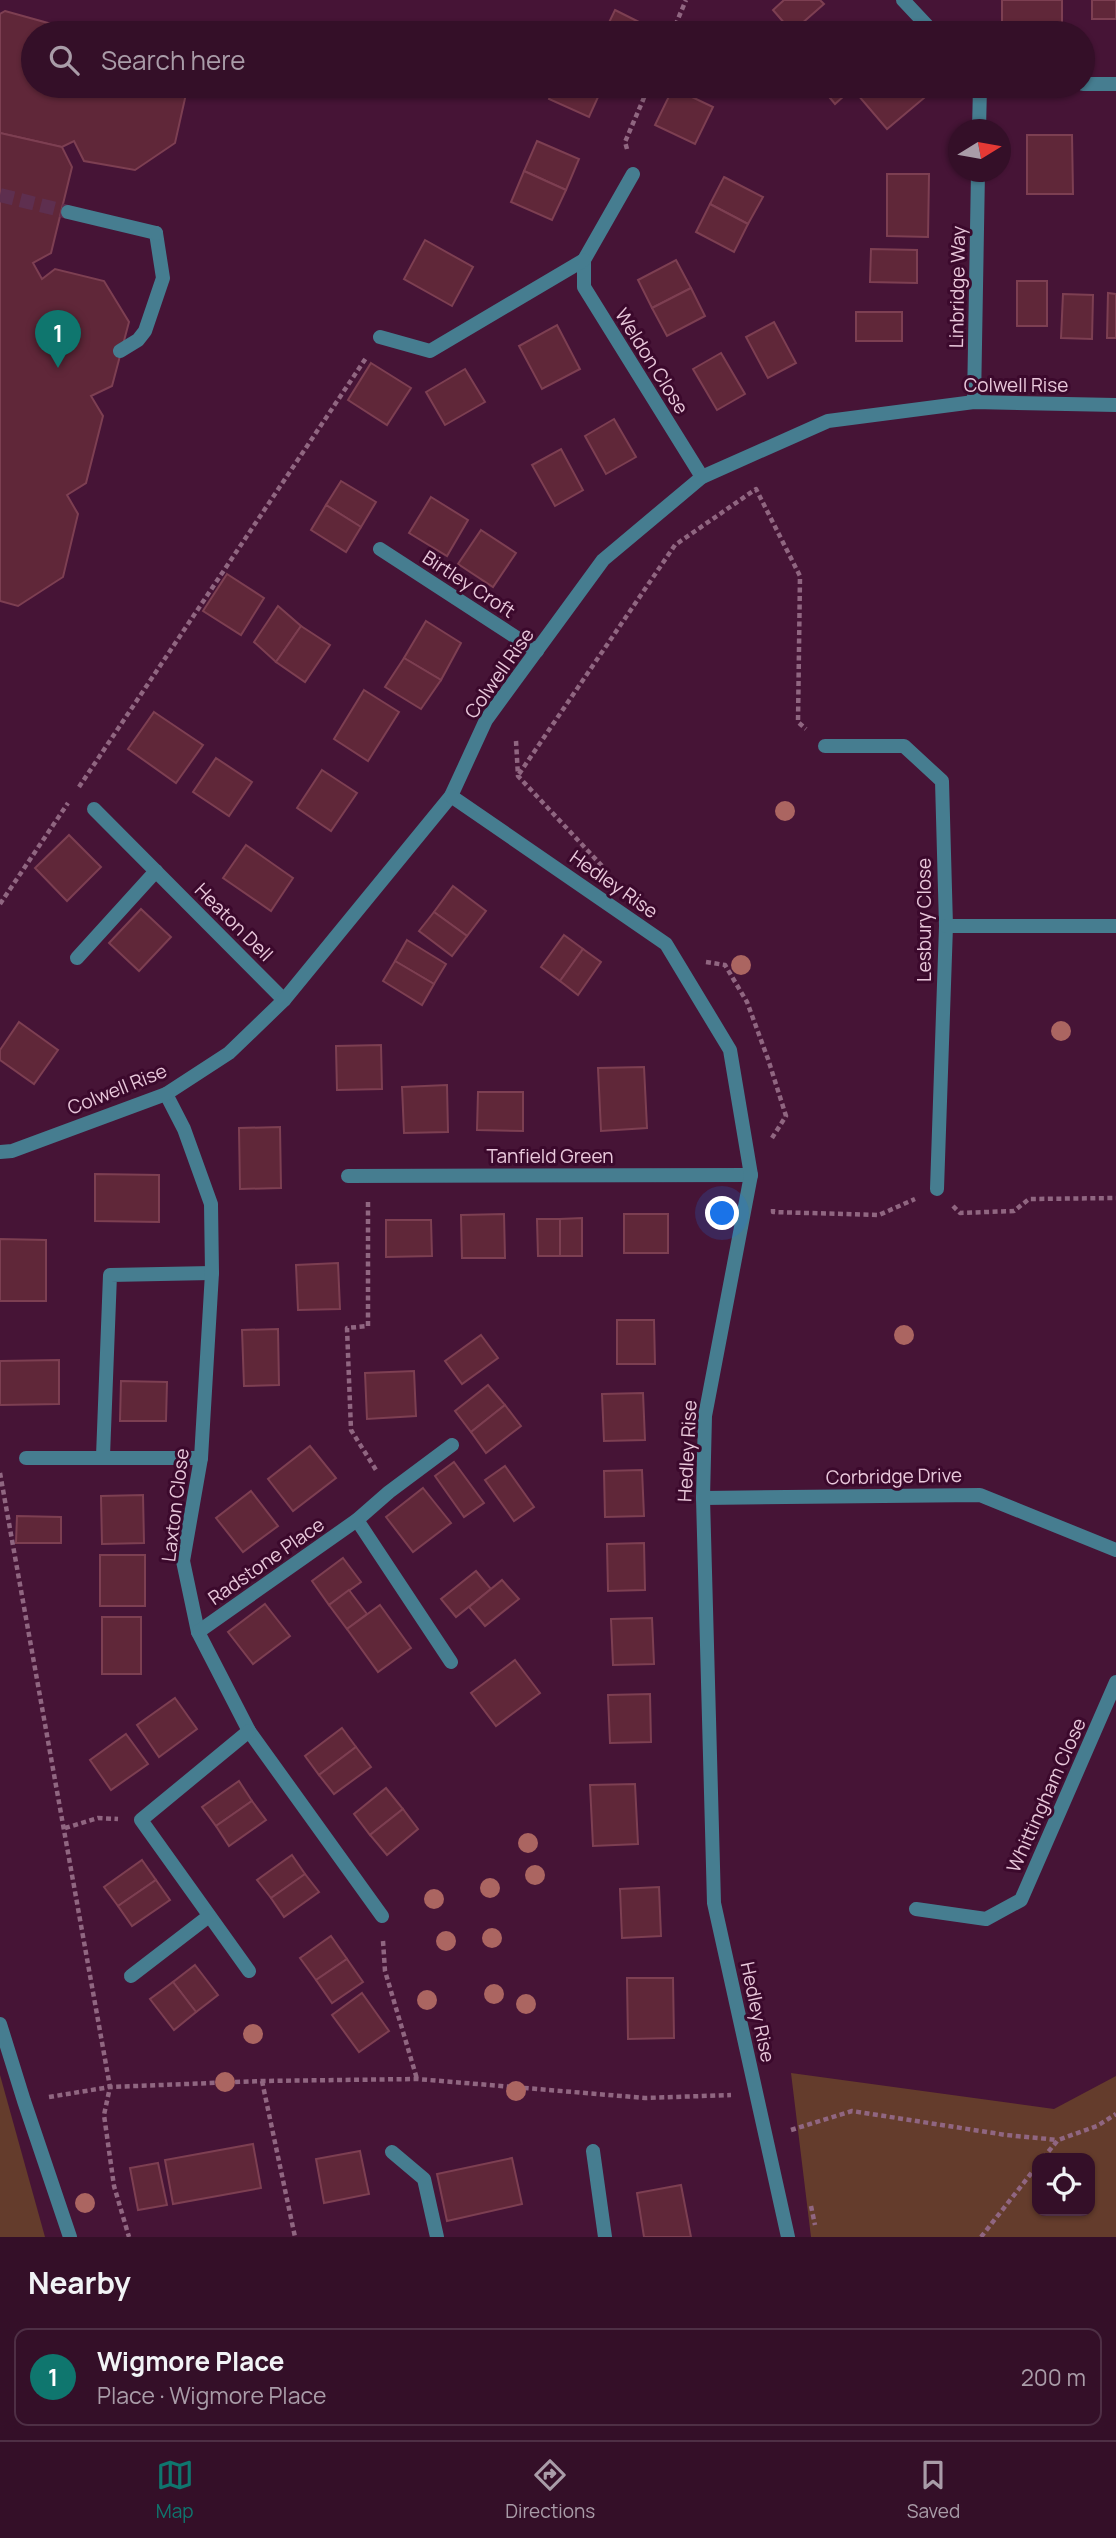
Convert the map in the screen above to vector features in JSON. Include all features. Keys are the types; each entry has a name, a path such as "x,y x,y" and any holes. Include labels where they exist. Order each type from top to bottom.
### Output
{"street":[{"path":"903,0 922,21"},
{"path":"1095,84 1116,84"},
{"path":"979,119 980,98"},
{"path":"380,337 430,351 584,260 633,174"},
{"name":"Linbridge Way","path":"974,402 978,182"},
{"path":"68,212 156,233 163,278 145,331 138,340 120,351"},
{"name":"Weldon Close","path":"584,260 584,287 702,477"},
{"name":"Colwell Rise","path":"0,1164 6,1152 166,1094 229,1053 284,1000 451,796 486,720 603,560 702,477 828,421 974,402 1116,405"},
{"name":"Birtley Croft","path":"380,549 537,651"},
{"name":"Lesbury Close","path":"825,746 904,746 942,780 946,926 937,1189"},
{"name":"Hedley Rise","path":"451,796 666,944 730,1050 751,1175 705,1416 703,1498 715,1903 788,2237"},
{"name":"Heaton Dell","path":"94,808 284,1000"},
{"path":"77,958 156,871"},
{"path":"946,926 1116,926"},
{"name":"Laxton Close","path":"166,1094 184,1129 211,1204 212,1272 201,1458 183,1561 198,1632 249,1731 382,1916"},
{"name":"Tanfield Green","path":"348,1176 751,1175"},
{"path":"103,1456 110,1275 212,1272"},
{"name":"Radstone Place","path":"198,1632 357,1520 389,1492 453,1445"},
{"path":"26,1458 201,1458"},
{"name":"Corbridge Drive","path":"703,1498 981,1494 1116,1550"},
{"path":"357,1520 452,1662"},
{"name":"Whittingham Close","path":"916,1909 986,1919 1021,1900 1116,1682"},
{"path":"248,1971 141,1820 249,1731"},
{"path":"131,1976 209,1916"},
{"path":"0,2024 23,2101 71,2237"},
{"path":"593,2151 604,2237"},
{"path":"392,2152 424,2179 437,2237"}],"path":[{"path":"677,21 687,0"},
{"path":"633,174 625,142 644,98"},
{"path":"0,904 380,337"},
{"path":"518,776 675,545 756,488 800,576 798,722 825,746"},
{"path":"368,1176 368,1326 346,1328 351,1430 389,1492"},
{"path":"0,1473 110,2087 104,2115 114,2186 128,2237"},
{"path":"65,1828 98,1818 141,1820"},
{"path":"382,1916 385,1971 417,2079"},
{"path":"23,2101 110,2087 417,2079 645,2098 731,2095"},
{"path":"262,2081 295,2237"},
{"path":"791,2130 852,2111 1006,2135 1058,2140 1097,2126 1116,2113"},
{"path":"1047,2153 1058,2140"},
{"path":"981,2237 1032,2172"}],"shaded area":[{"path":"791,2073 1054,2109 1116,2076 1116,2237 811,2237"},
{"path":"0,2075 45,2237 0,2237"}],"building":[{"path":"784,0 820,0 824,4 805,21 782,21 773,10"},
{"path":"1002,0 1062,0 1062,21 1002,21"},
{"path":"1092,0 1116,0 1116,19 1092,19"},
{"path":"615,10 637,21 610,21"},
{"path":"5,11 41,21 21,21 21,98 185,98 175,143 135,170 84,161 74,141 62,147 0,133 0,14"},
{"path":"549,98 598,98 589,117"},
{"path":"668,98 694,98 713,107 695,144 655,125"},
{"path":"830,98 842,98 835,104"},
{"path":"860,98 924,98 887,129"},
{"path":"0,133 62,147 72,167 51,253 33,263 42,279 55,269 104,281 129,322 112,386 91,396 103,416 86,483 67,495 78,514 63,577 18,606 0,601"},
{"path":"1027,135 1072,135 1073,194 1027,194"},
{"path":"537,141 579,159 566,190 524,171"},
{"path":"524,171 566,190 552,220 511,202"},
{"path":"887,174 929,174 928,237 887,236"},
{"path":"724,177 763,197 748,224 710,204"},
{"path":"710,204 748,224 734,252 696,232"},
{"path":"425,240 473,267 452,306 404,279"},
{"path":"871,249 917,250 917,283 870,282"},
{"path":"676,260 691,288 652,308 638,280"},
{"path":"1017,281 1047,281 1047,326 1017,326"},
{"path":"691,288 705,316 667,336 652,308"},
{"path":"1108,293 1116,294 1116,338 1107,338"},
{"path":"1063,294 1093,295 1092,339 1061,338"},
{"path":"856,312 902,312 902,341 856,341"},
{"path":"774,322 796,363 768,378 746,337"},
{"path":"557,325 580,369 542,389 519,346"},
{"path":"721,353 745,394 717,410 693,369"},
{"path":"371,363 411,388 387,425 348,400"},
{"path":"465,369 485,402 445,425 426,392"},
{"path":"614,419 636,457 606,474 585,436"},
{"path":"561,449 583,490 555,506 532,465"},
{"path":"341,481 376,502 361,527 326,505"},
{"path":"431,497 468,520 447,556 409,533"},
{"path":"326,505 361,527 346,552 311,530"},
{"path":"481,530 516,553 493,587 458,564"},
{"path":"227,574 264,598 241,635 203,611"},
{"path":"278,606 301,626 276,662 254,642"},
{"path":"426,621 461,643 441,680 404,658"},
{"path":"301,626 330,645 305,682 276,662"},
{"path":"404,658 441,680 421,709 385,687"},
{"path":"364,690 399,712 368,761 334,739"},
{"path":"154,712 203,745 176,783 128,749"},
{"path":"216,758 252,782 229,816 193,792"},
{"path":"322,770 357,793 331,831 297,808"},
{"path":"69,835 101,867 67,901 35,868"},
{"path":"246,845 293,878 271,911 223,878"},
{"path":"453,886 486,911 467,936 434,912"},
{"path":"141,909 171,937 139,971 109,943"},
{"path":"434,912 467,936 452,956 419,931"},
{"path":"564,935 583,949 560,981 541,967"},
{"path":"407,940 446,964 434,984 395,961"},
{"path":"583,949 601,962 578,995 560,981"},
{"path":"395,961 434,984 422,1005 383,981"},
{"path":"19,1022 58,1050 34,1084 0,1060 0,1050"},
{"path":"381,1045 382,1089 337,1090 336,1046"},
{"path":"644,1067 647,1128 601,1131 598,1068"},
{"path":"447,1085 448,1132 404,1133 402,1087"},
{"path":"478,1092 523,1092 523,1131 477,1130"},
{"path":"280,1127 281,1188 240,1189 239,1128"},
{"path":"95,1174 159,1175 159,1222 95,1221"},
{"path":"504,1214 505,1258 462,1258 461,1215"},
{"path":"624,1214 668,1214 668,1253 624,1253"},
{"path":"582,1218 582,1256 560,1256 560,1219"},
{"path":"537,1219 560,1219 560,1256 538,1256"},
{"path":"386,1220 431,1220 432,1256 386,1257"},
{"path":"0,1239 46,1240 46,1301 0,1301"},
{"path":"338,1263 340,1309 298,1310 296,1265"},
{"path":"617,1320 654,1320 655,1364 617,1364"},
{"path":"278,1329 279,1385 244,1386 242,1330"},
{"path":"481,1335 498,1358 462,1384 445,1361"},
{"path":"59,1360 59,1404 0,1405 0,1361"},
{"path":"414,1371 416,1416 367,1419 365,1373"},
{"path":"121,1381 167,1382 166,1421 120,1421"},
{"path":"488,1385 505,1405 471,1432 455,1411"},
{"path":"643,1393 645,1440 604,1441 602,1394"},
{"path":"505,1405 521,1426 486,1453 471,1432"},
{"path":"310,1446 336,1478 293,1511 268,1479"},
{"path":"454,1462 484,1503 464,1517 435,1476"},
{"path":"505,1466 534,1507 514,1521 485,1480"},
{"path":"642,1470 644,1516 605,1517 604,1471"},
{"path":"423,1488 451,1523 413,1552 386,1517"},
{"path":"251,1491 278,1526 243,1552 216,1518"},
{"path":"143,1495 144,1543 102,1544 101,1496"},
{"path":"17,1516 61,1517 61,1543 16,1543"},
{"path":"644,1543 645,1590 608,1591 607,1544"},
{"path":"100,1555 145,1555 145,1606 100,1606"},
{"path":"343,1558 361,1582 329,1605 312,1581"},
{"path":"476,1571 491,1589 456,1617 441,1599"},
{"path":"502,1580 519,1599 485,1626 469,1607"},
{"path":"349,1590 367,1614 347,1629 329,1605"},
{"path":"265,1604 290,1636 253,1664 228,1632"},
{"path":"380,1605 411,1648 378,1672 347,1629"},
{"path":"102,1617 141,1617 141,1674 102,1674"},
{"path":"652,1618 654,1664 613,1665 611,1619"},
{"path":"515,1660 540,1693 496,1726 471,1693"},
{"path":"650,1694 651,1742 610,1743 608,1695"},
{"path":"175,1698 197,1729 159,1757 137,1725"},
{"path":"342,1728 356,1747 319,1775 305,1756"},
{"path":"126,1734 148,1764 111,1790 90,1760"},
{"path":"356,1747 371,1767 334,1794 319,1775"},
{"path":"239,1781 252,1801 216,1826 202,1807"},
{"path":"635,1784 638,1844 593,1846 590,1785"},
{"path":"386,1788 403,1809 370,1835 354,1814"},
{"path":"252,1801 266,1820 229,1846 216,1826"},
{"path":"403,1809 418,1829 387,1855 370,1835"},
{"path":"292,1855 305,1874 271,1898 257,1880"},
{"path":"142,1860 156,1880 118,1906 104,1887"},
{"path":"305,1874 319,1892 284,1917 271,1898"},
{"path":"156,1880 170,1900 132,1926 118,1906"},
{"path":"659,1887 661,1936 622,1938 620,1889"},
{"path":"331,1936 347,1959 316,1980 300,1958"},
{"path":"347,1959 363,1982 332,2003 316,1980"},
{"path":"195,1965 218,1995 196,2012 173,1982"},
{"path":"627,1978 673,1978 674,2038 628,2039"},
{"path":"173,1982 196,2012 174,2030 150,1999"},
{"path":"362,1993 389,2031 359,2052 332,2015"},
{"path":"253,2144 261,2188 173,2204 165,2160"},
{"path":"360,2151 369,2194 324,2203 316,2159"},
{"path":"512,2158 522,2204 447,2221 437,2174"},
{"path":"158,2163 167,2205 138,2210 130,2168"},
{"path":"681,2185 691,2237 644,2237 637,2193"}],"tunnel":[{"path":"0,195 68,212"}],"place":[{"name":"Wigmore Place","path":"58,368"}]}
